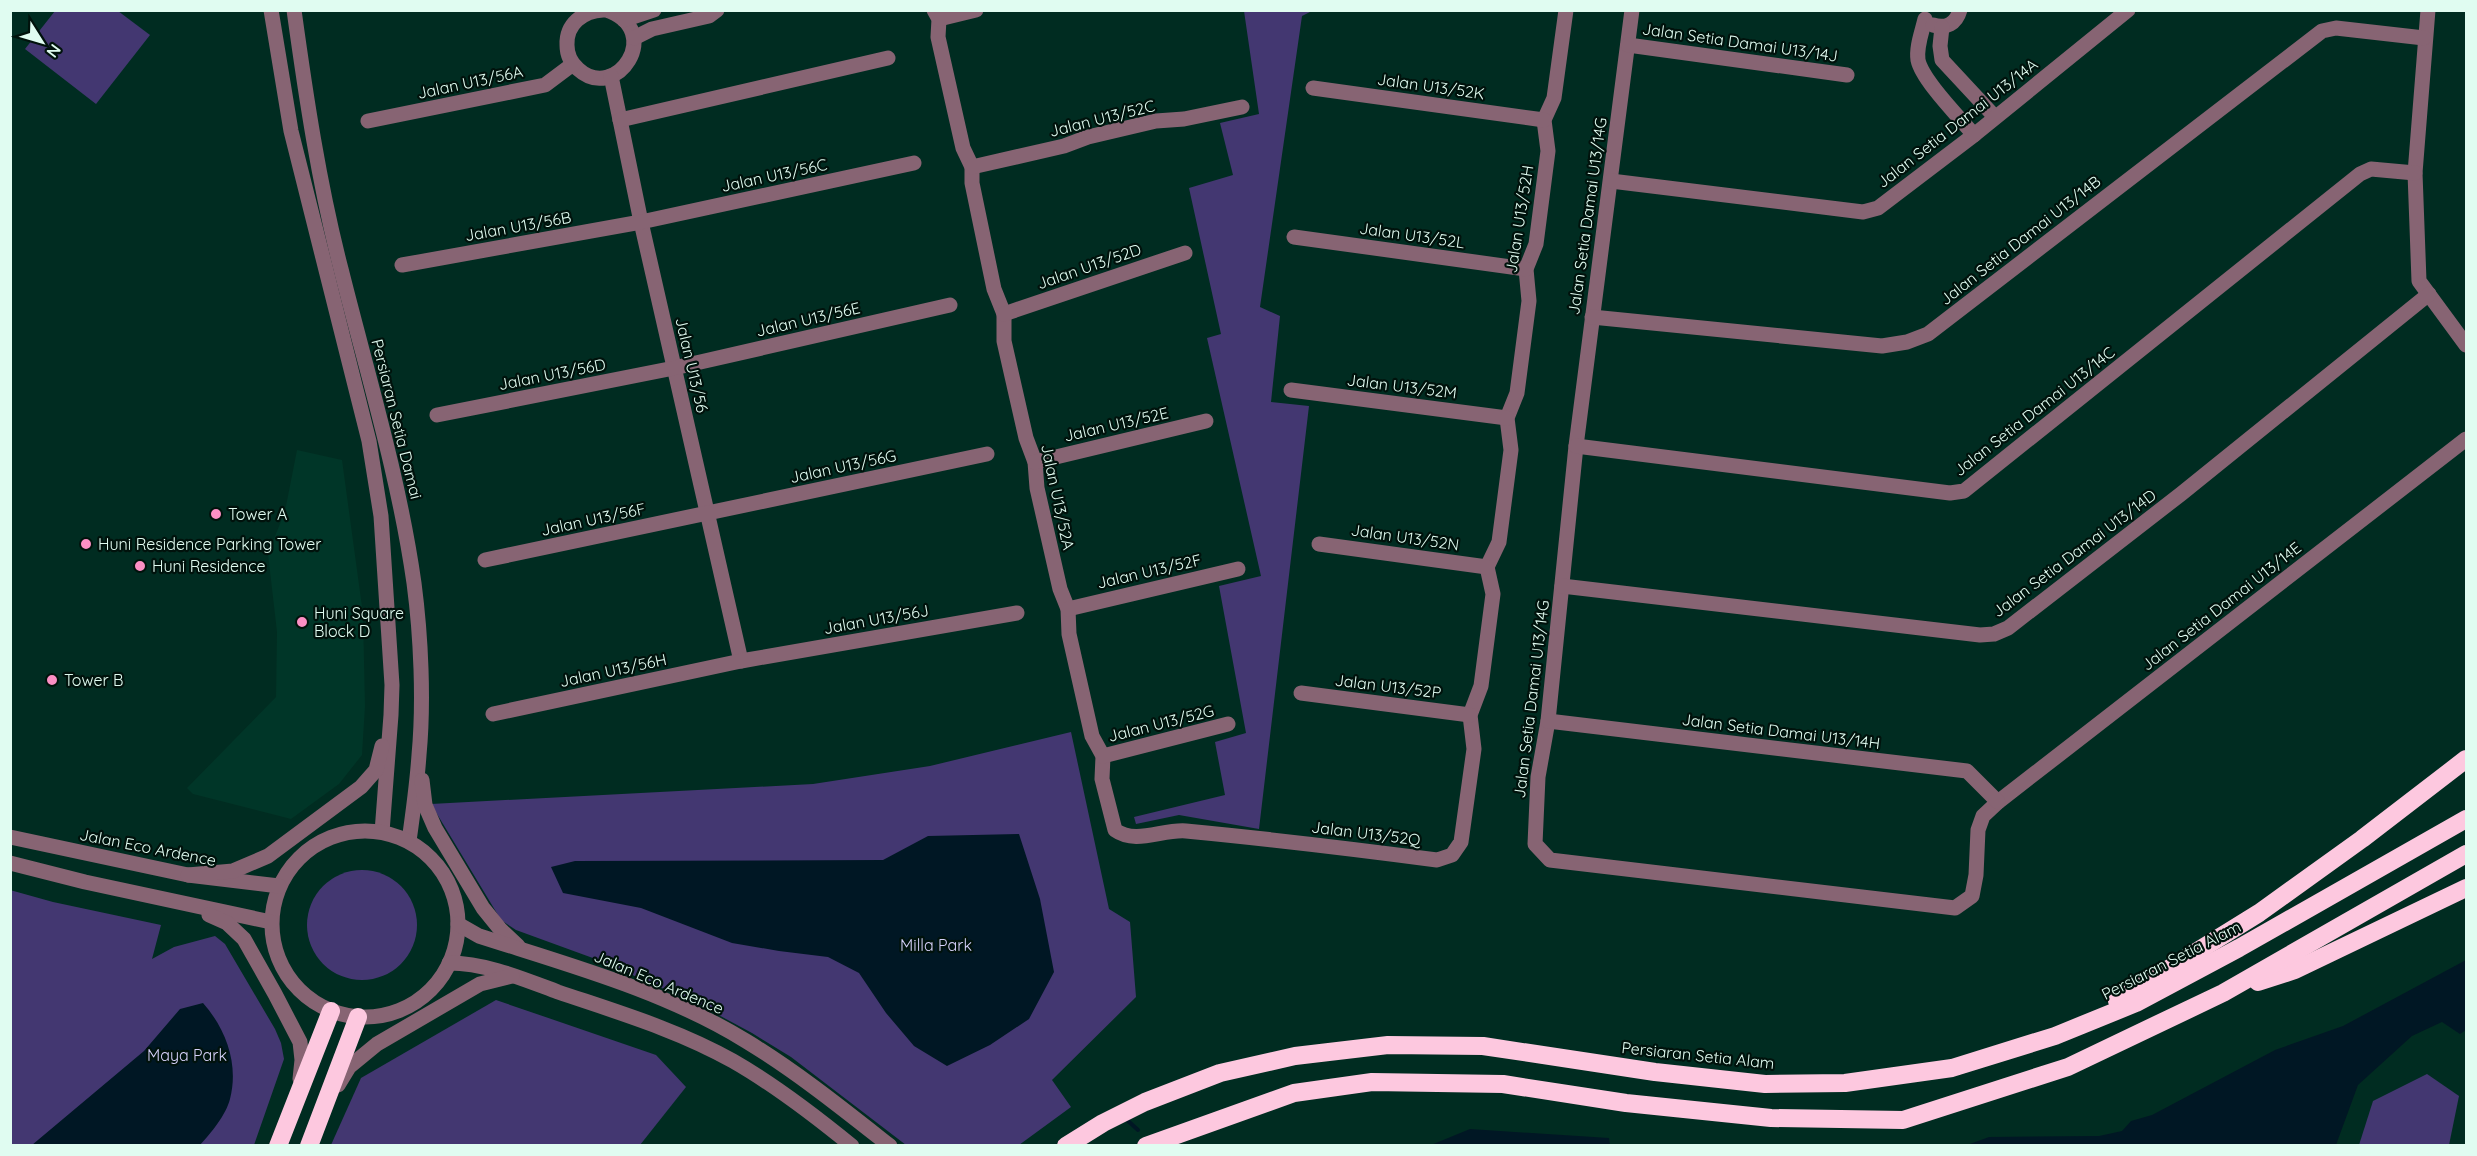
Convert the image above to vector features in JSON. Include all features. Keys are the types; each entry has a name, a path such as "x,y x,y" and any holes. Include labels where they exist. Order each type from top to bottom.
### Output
{"highway":[{"path":"2055,1036 2097,1013 2259,913 2362,839 2466,759"},
{"name":"Persiaran Setia Alam","path":"1066,1146 1103,1123 1145,1102 1220,1073 1295,1056 1388,1045 1483,1046 1655,1071 1765,1084 1845,1083 1952,1068 2055,1036 2136,1003 2466,819"},
{"path":"1146,1146 1294,1093 1372,1082 1503,1084 1626,1103 1771,1118 1903,1120 2068,1067 2223,993 2466,854"},
{"path":"2223,993 2295,970 2466,888"},
{"path":"278,1146 331,1011"},
{"path":"309,1146 358,1017"}],"street":[{"name":"Persiaran Setia Damai","path":"271,10 291,131 369,441 381,516 392,715 382,831"},
{"name":"Persiaran Setia Damai","path":"294,10 309,122 340,267 365,358 400,508 412,573 420,667 419,753 409,841"},
{"path":"604,10 624,20 634,38 632,57 620,72 611,76 590,77 573,64 568,54 569,31 575,21 584,14 595,11 604,10"},
{"path":"624,20 654,10"},
{"path":"634,38 652,29 709,16 717,10"},
{"path":"937,15 976,10"},
{"name":"Jalan U13/52H","path":"1487,567 1499,542 1511,450 1507,418 1517,393 1529,301 1526,269 1536,244 1548,151 1544,120 1554,98 1566,10"},
{"name":"Jalan Setia Damai U13/14G","path":"1632,10 1576,446 1548,721 1538,777 1535,843 1550,860 1955,908 1972,896 1976,875 1978,831 1983,816 1998,802"},
{"path":"1923,15 1936,26 1942,27 1954,22 1960,10"},
{"name":"Jalan Setia Damai U13/14A","path":"1611,181 1863,212 1878,208 1974,135 2128,10"},
{"path":"2428,10 2415,173 2419,281 2466,345"},
{"name":"Jalan U13/52A","path":"937,15 938,37 963,148 972,167 972,183 994,289 1004,314 1006,352 1026,438 1035,462 1036,488 1060,589 1068,609 1069,634 1092,736 1103,756 1102,779 1111,821 1115,830 1122,835 1139,837 1174,830 1276,840"},
{"path":"1923,15 1918,61 1932,85 1974,135"},
{"path":"1942,27 1940,46 1942,60 1995,117"},
{"name":"Jalan Setia Damai U13/14B","path":"1592,317 1882,346 1907,342 1928,334 2322,31 2336,28 2424,38"},
{"name":"Jalan Setia Damai U13/14J","path":"1628,45 1847,75"},
{"path":"620,120 888,58"},
{"name":"Jalan U13/56A","path":"368,121 545,85 573,64"},
{"name":"Jalan U13/56","path":"611,76 641,222 741,661"},
{"name":"Jalan U13/52K","path":"1313,88 1544,120"},
{"name":"Jalan U13/52C","path":"972,167 1064,146 1088,137 1156,121 1184,119 1242,107"},
{"name":"Jalan U13/56C","path":"641,222 914,163"},
{"name":"Jalan Setia Damai U13/14C","path":"1576,446 1950,494 1964,491 2360,174 2371,169 2415,173"},
{"name":"Jalan U13/56B","path":"402,265 641,222"},
{"name":"Jalan U13/52L","path":"1294,237 1526,269"},
{"name":"Jalan U13/52D","path":"1004,314 1185,253"},
{"name":"Jalan Setia Damai U13/14D","path":"1562,585 1980,635 1994,634 2008,628 2172,501 2429,294"},
{"name":"Jalan U13/56E","path":"674,368 950,305"},
{"name":"Jalan U13/56D","path":"437,415 674,368"},
{"name":"Jalan U13/52M","path":"1291,390 1507,418"},
{"name":"Jalan U13/52E","path":"1035,462 1206,421"},
{"name":"Jalan Setia Damai U13/14E","path":"1998,802 2466,439"},
{"name":"Jalan U13/56G","path":"707,513 987,454"},
{"name":"Jalan U13/56F","path":"485,560 707,513"},
{"name":"Jalan U13/52N","path":"1319,544 1487,567"},
{"path":"1470,715 1481,687 1491,605 1492,594 1487,567"},
{"name":"Jalan U13/52F","path":"1068,609 1238,569"},
{"name":"Jalan U13/56J","path":"741,661 1017,613"},
{"name":"Jalan U13/56H","path":"493,714 741,661"},
{"name":"Jalan U13/52P","path":"1301,693 1470,715"},
{"path":"182,902 188,875 233,872 268,856 361,787 376,770 392,715"},
{"name":"Jalan U13/52Q","path":"1276,840 1437,860 1452,855 1461,842 1474,749 1470,715"},
{"name":"Jalan Setia Damai U13/14H","path":"1548,721 1967,771 1998,802"},
{"name":"Jalan U13/52G","path":"1103,756 1228,724"},
{"path":"419,753 425,805 435,828 483,908 500,929 522,950"},
{"path":"351,831 382,831 409,841 435,862 452,891 458,924 455,944 438,981 416,1001 389,1014 358,1017 331,1011 306,997 287,976 275,950 271,922 279,886 296,860 321,841 351,831"},
{"name":"Jalan Eco Ardence","path":"10,837 188,875 279,886"},
{"path":"10,863 271,922"},
{"path":"182,902 227,923 244,939 300,1042 302,1060 298,1097"},
{"name":"Jalan Eco Ardence","path":"458,924 479,936 619,982 682,1008 745,1040 803,1079 890,1146"},
{"path":"448,963 470,963 670,1031 733,1061 789,1097 852,1146"},
{"path":"325,1106 349,1067 377,1044 480,984 512,976"}],"shaded area":[{"path":"297,450 342,460 363,614 365,706 362,755 339,784 291,819 193,794 187,788 276,697 277,632 268,554 285,511"}],"green space":[{"path":"55,11 118,11 150,35 96,104 25,49"},
{"path":"1244,11 1312,11 1302,16 1260,307 1280,316 1271,402 1309,406 1259,829 1179,815 1136,824 1134,817 1225,795 1215,742 1246,733 1219,586 1261,576 1207,338 1221,334 1189,188 1233,175 1220,123 1259,114"},
{"name":"Milla Park","path":"1071,732 1109,909 1130,922 1136,997 1052,1080 1071,1107 1019,1145 906,1145 791,1057 752,1033 700,1005 601,961 516,930 501,920 431,804 813,784 930,766"},
{"path":"362,870 383,874 401,886 413,904 417,925 413,946 401,964 383,976 362,980 341,976 323,964 311,946 307,925 311,904 323,886 341,874"},
{"name":"Maya Park","path":"10,890 53,902 161,925 152,959 174,947 215,936 225,944 275,1029 284,1059 254,1145 11,1145"},
{"path":"496,1000 656,1055 686,1087 640,1145 331,1145 361,1078"},
{"path":"2427,1074 2459,1096 2449,1145 2359,1145 2373,1101"}],"water":[{"path":"1019,834 1040,899 1054,972 1029,1019 990,1045 947,1066 914,1046 886,1013 859,973 828,957 732,943 641,908 563,893 551,867 575,861 883,860 928,836"},
{"path":"2466,960 2466,1030 2460,1034 2442,1022 2412,1036 2358,1085 2336,1145 1967,1145 1989,1137 2099,1136 2122,1131 2131,1121 2152,1115 2275,1050 2343,1026"},
{"path":"203,1003 224,1036 233,1073 228,1105 218,1123 200,1145 32,1145 144,1051 180,1009"},
{"path":"1470,1129 1609,1138 1610,1145 1431,1145"}],"waterway":[{"path":"1127,1120 1138,1130"}],"place":[{"name":"Tower A","path":"216,514"},
{"name":"Huni Residence Parking Tower","path":"86,544"},
{"name":"Huni Residence","path":"140,566"},
{"name":"Huni Square Block D","path":"302,622"},
{"name":"Tower B","path":"52,680"}]}
